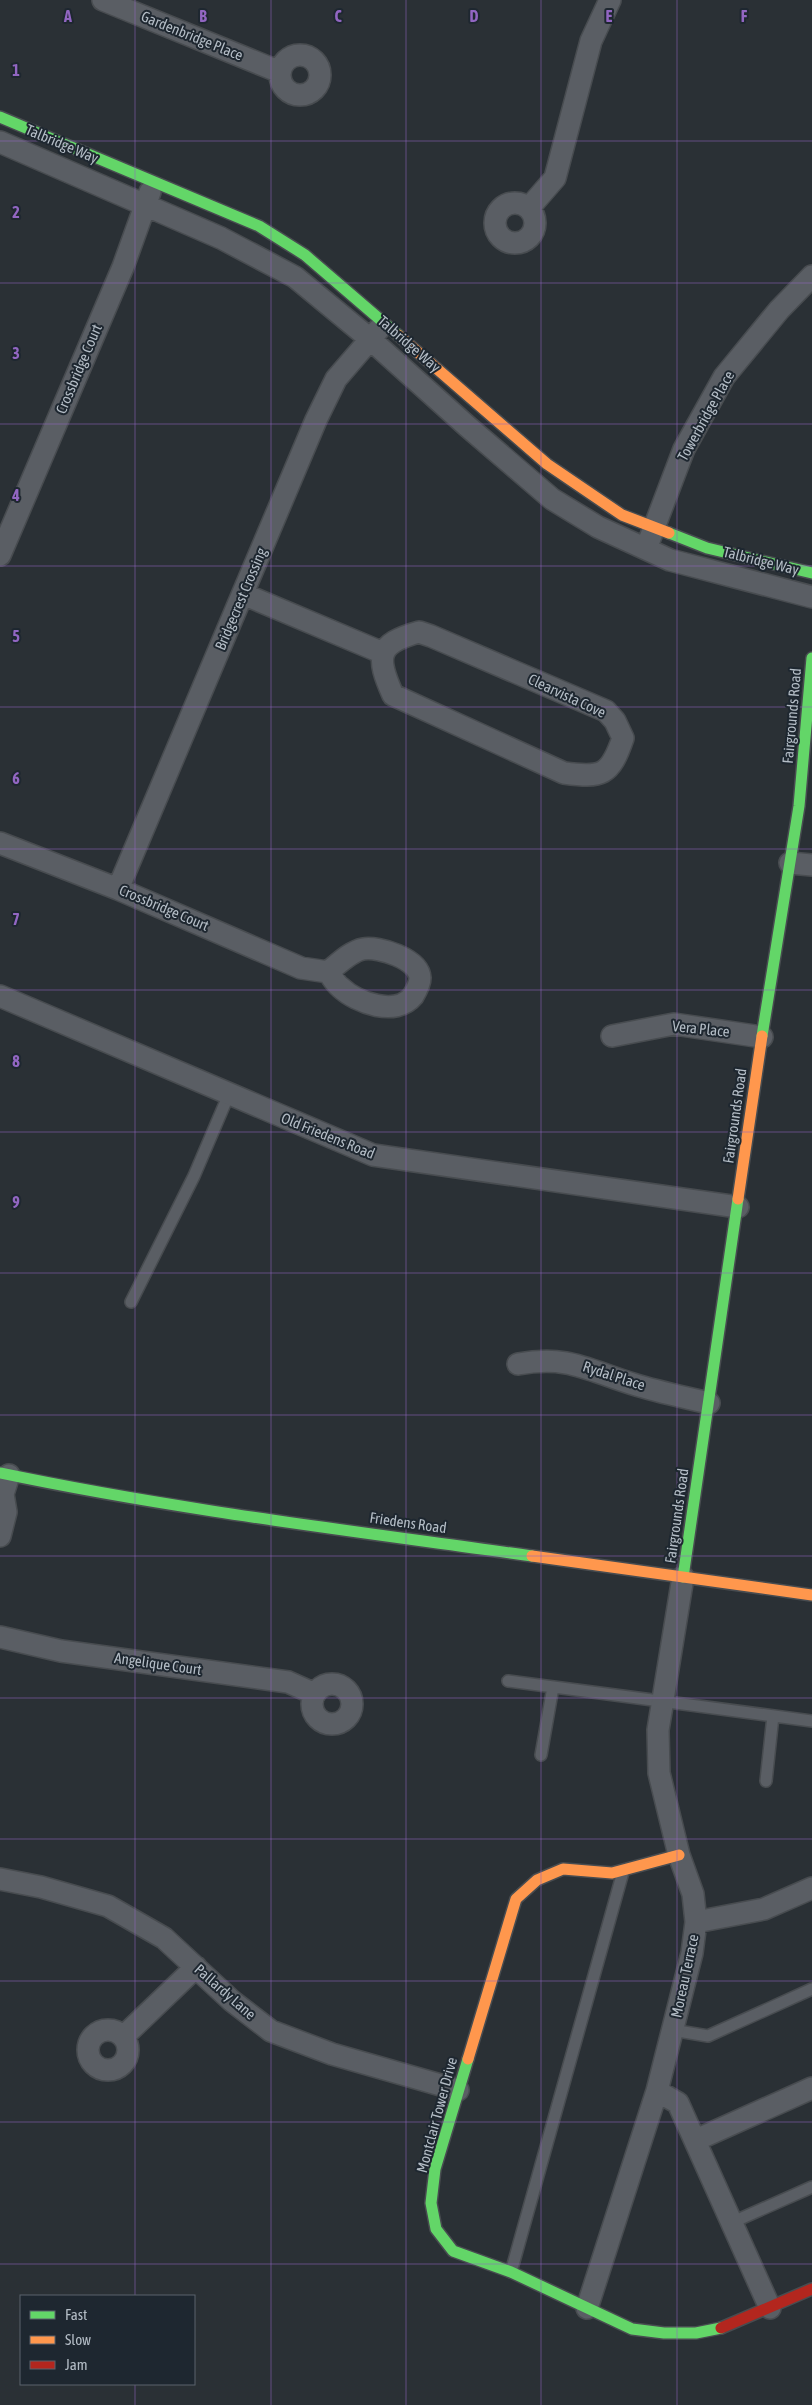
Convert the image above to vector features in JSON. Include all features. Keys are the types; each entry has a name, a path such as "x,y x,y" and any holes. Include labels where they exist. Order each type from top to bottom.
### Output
{"street":[{"name":"Gardenbridge Place","path":"103,0 280,72"},
{"path":"529,208 555,178 592,41 610,0"},
{"name":"Talbridge Way","path":"0,117 258,226 305,255 547,464 622,514 707,548 812,573"},
{"name":"Talbridge Way","path":"0,142 221,238 295,276 370,338 467,426 552,499 598,527 670,560 812,597"},
{"name":"Crossbridge Court","path":"0,555 123,267 153,182"},
{"name":"Towerbridge Place","path":"645,550 684,449 724,377 778,310 812,276"},
{"name":"Bridgecrest Crossing","path":"118,889 336,379 385,323"},
{"path":"243,594 383,653"},
{"name":"Clearvista Cove","path":"418,632 606,711 616,721 623,738 616,760 605,771 592,776 564,773 393,695 383,672 383,653 393,641 418,632"},
{"name":"Fairgrounds Road","path":"683,1577 762,1037 799,806 812,658"},
{"name":"Crossbridge Court","path":"0,843 118,889 301,968 328,972"},
{"path":"790,863 812,865"},
{"name":"Old Friedens Road","path":"0,996 373,1156 738,1207"},
{"name":"Vera Place","path":"612,1036 674,1024 762,1037"},
{"name":"Rydal Place","path":"518,1364 551,1360 573,1363 634,1384 708,1403"},
{"path":"0,1536 6,1512 3,1485"},
{"name":"Friedens Road","path":"3,1485 163,1504 812,1595"},
{"name":"Moreau Terrace","path":"587,2308 657,2091 692,1953 696,1922 693,1894 679,1855 659,1773 658,1730 683,1577"},
{"name":"Angelique Court","path":"0,1638 61,1651 288,1682 315,1694"},
{"name":"Montclair Tower Drive","path":"679,1855 612,1872 563,1869 536,1880 516,1899 436,2169 431,2203 432,2217 436,2229 453,2251 511,2272 632,2329 664,2333 696,2333 727,2327 812,2290"},
{"name":"Pallardy Lane","path":"0,1879 41,1887 108,1906 164,1938 232,2001 271,2031 332,2054 458,2090"},
{"path":"696,1922 764,1909 812,1888"},
{"path":"123,2037 196,1967"},
{"path":"696,2140 812,2088"},
{"path":"657,2091 678,2103 770,2308"}],"lane":[{"path":"131,1302 194,1176 229,1094"},
{"path":"508,1682 812,1721"},
{"path":"541,1755 553,1687"},
{"path":"766,1781 773,1716"},
{"path":"511,2272 624,1870"},
{"path":"672,2030 708,2036 812,1989"},
{"path":"733,2222 812,2187"}],"traffic: fast":[{"path":"0,117 259,226 305,255 398,335"},
{"path":"669,533 707,548 812,573"},
{"path":"762,1036 799,806 812,658"},
{"path":"683,1577 738,1199"},
{"path":"0,1473 199,1509 532,1556"},
{"path":"468,2059 435,2169 431,2203 436,2229 453,2251 511,2272 632,2329 664,2333 696,2333 721,2328"}],"traffic: slow":[{"path":"398,335 547,464 622,515 669,533"},
{"path":"738,1199 762,1036"},
{"path":"532,1556 812,1595"},
{"path":"468,2059 516,1899 537,1880 563,1869 612,1873 679,1855"}],"traffic: jam":[{"path":"721,2328 812,2289"}]}
